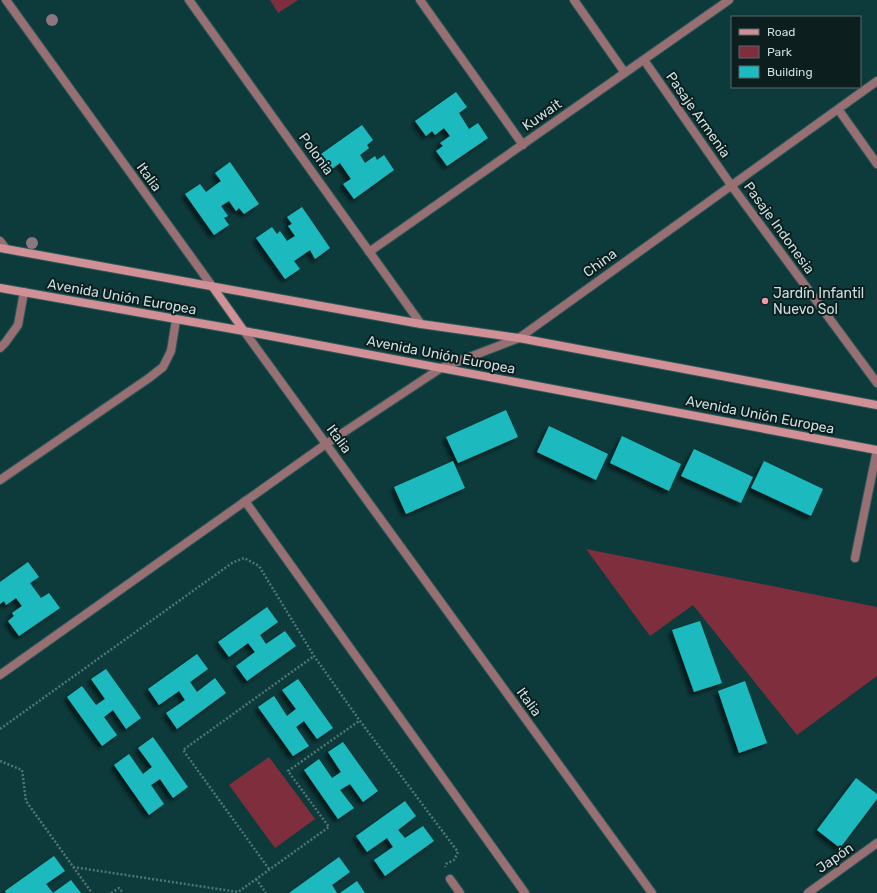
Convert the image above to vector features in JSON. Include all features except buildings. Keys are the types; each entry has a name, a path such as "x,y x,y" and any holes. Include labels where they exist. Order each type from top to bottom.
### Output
{"street":[{"name":"Italia","path":"6,0 652,893"},
{"name":"Polonia","path":"189,0 421,324"},
{"path":"420,0 522,145"},
{"path":"574,0 625,72"},
{"name":"Kuwait","path":"369,252 729,0"},
{"name":"Pasaje Armenia","path":"644,60 731,185"},
{"name":"China","path":"0,675 326,444 441,368 519,338 877,81"},
{"path":"838,109 877,164"},
{"name":"Pasaje Indonesia","path":"731,185 877,383"},
{"path":"0,241 3,248"},
{"name":"Avenida Unión Europea","path":"3,248 421,324 519,338 877,404"},
{"name":"Avenida Unión Europea","path":"0,288 244,331 877,450"},
{"path":"0,348 18,325 24,292"},
{"path":"0,480 163,367 171,351 176,320"},
{"path":"855,558 877,450"},
{"path":"245,501 525,893"},
{"name":"Japón","path":"810,892 877,843"},
{"path":"450,879 460,893"}],"path":[{"path":"0,729 232,563 244,558 259,566 314,656 360,721 458,852 454,860 446,864 444,870 450,879"},
{"path":"269,869 183,750 314,656"},
{"path":"73,867 238,892 328,827 288,771 360,721"},
{"path":"0,761 22,770 26,801 92,893"},
{"path":"256,879 266,893"},
{"path":"111,893 119,888 123,893"},
{"path":"203,893 204,888"}],"green space":[{"path":"270,0 298,0 278,13"},
{"path":"586,549 877,607 877,676 797,735 693,605 650,636"},
{"path":"269,757 315,819 275,848 229,785"}],"place":[{"name":"Jardín Infantil Nuevo Sol","path":"765,301"}]}
